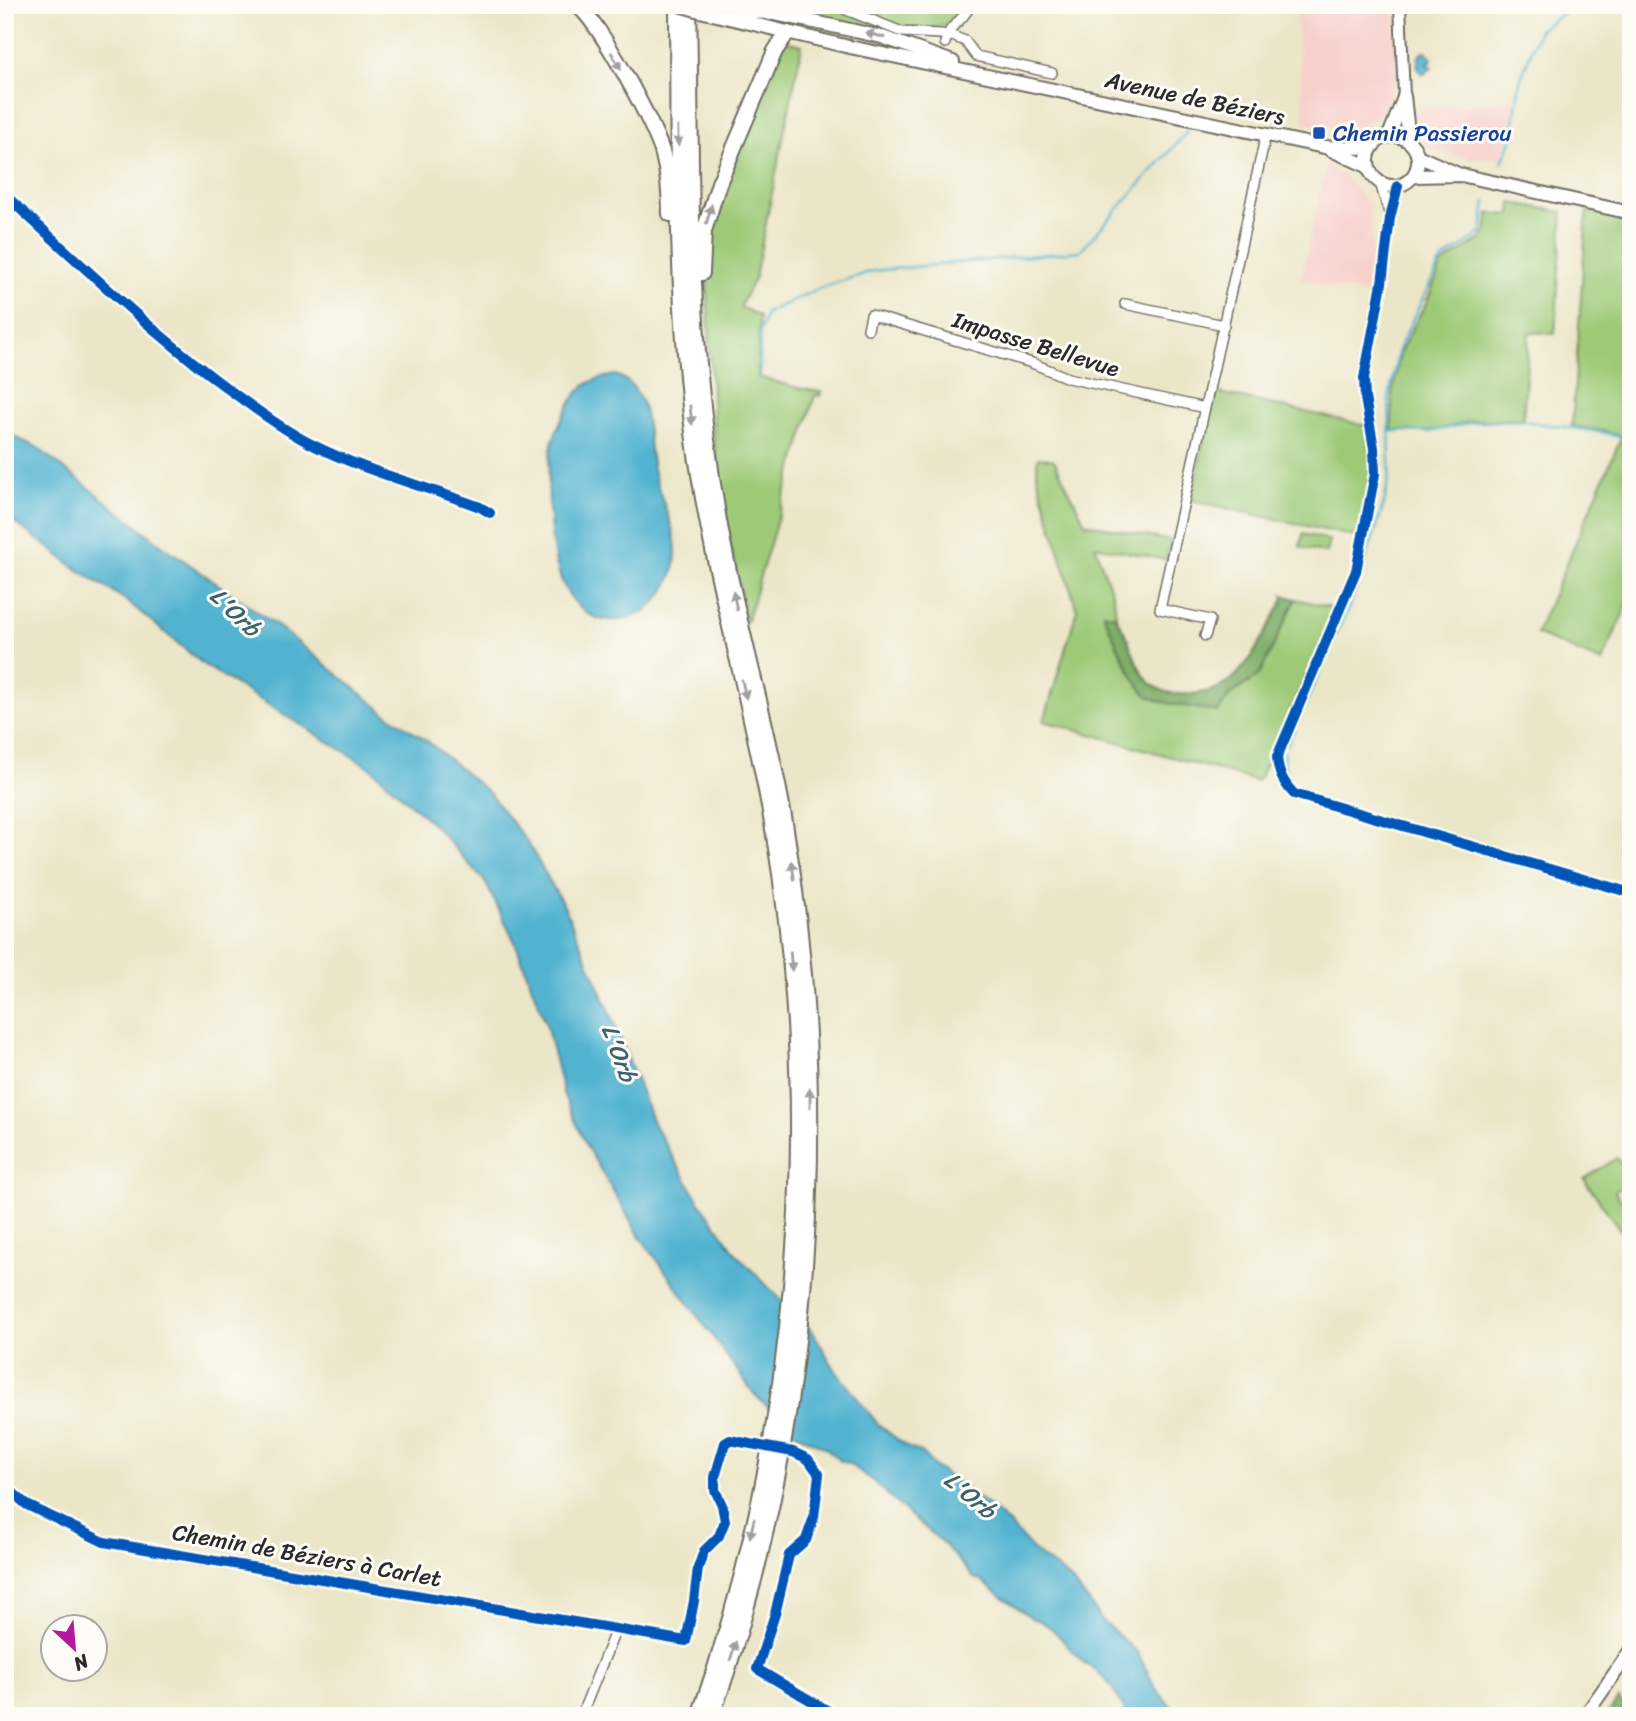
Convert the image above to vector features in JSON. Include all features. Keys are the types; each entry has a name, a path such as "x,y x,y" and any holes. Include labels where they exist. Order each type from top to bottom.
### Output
{"highway":[{"path":"577,5 590,18 607,45 662,149 670,202 676,328 684,347"},
{"path":"678,5 680,275 684,347 704,509 773,826 789,943 798,1081 797,1340 748,1600 712,1716"},
{"path":"698,7 692,223 698,354 706,436 720,529 785,821 800,931 810,1079 798,1264"},
{"path":"698,354 704,334 704,231 719,183 775,51 787,33"},
{"path":"698,1716 739,1584 772,1463"}],"main road":[{"path":"678,5 724,11 765,9 882,37 950,61 1058,90"},
{"path":"698,7 787,33 1058,90"},
{"name":"Avenue de Béziers","path":"1058,90 1324,147 1367,166"},
{"path":"1389,136 1405,96"},
{"path":"1405,96 1409,141 1418,156 1413,176"},
{"path":"1409,141 1389,136 1376,142 1371,148 1367,166 1380,184 1398,186 1413,176 1461,176 1631,213"},
{"name":"Avenue de Béziers","path":"1324,147 1371,148"},
{"path":"1418,156 1461,176"},
{"path":"1585,1716 1631,1650"}],"street":[{"path":"834,5 902,32 965,41 976,55 1052,73"},
{"path":"934,55 953,25 967,13 970,5"},
{"path":"1401,5 1405,96"},
{"path":"946,39 950,61"},
{"path":"1205,636 1210,620 1160,609 1266,134"},
{"path":"1380,184 1390,218"},
{"path":"1398,186 1390,218 1382,283 1364,378 1375,474 1356,571 1278,757 1283,782 1294,794 1631,893"},
{"path":"5,195 148,325 211,377 260,412 310,444 490,513"},
{"path":"1125,304 1224,324"},
{"name":"Impasse Bellevue","path":"868,329 871,315 1032,363 1068,378 1205,408"},
{"name":"Chemin de Béziers à Carlet","path":"5,1486 27,1505 104,1542 616,1629 582,1716"},
{"path":"772,1680 837,1716"}],"shaded area":[{"path":"1295,5 1393,5 1399,68 1382,114 1368,124 1350,129 1304,124"},
{"path":"1514,101 1507,142 1500,159 1469,158 1430,150 1416,132 1414,110"},
{"path":"1326,165 1347,178 1369,205 1375,281 1379,283 1376,296 1301,280"}],"green space":[{"path":"772,5 830,5 905,38 790,14"},
{"path":"840,5 966,5 954,19 941,26 907,29"},
{"path":"785,41 802,45 755,277 740,307 759,316 758,377 821,392 820,396 815,395 746,623 722,500 714,441 706,265 715,206"},
{"path":"1512,203 1563,212 1555,334 1529,332 1523,420 1474,420 1423,432 1392,430 1392,396 1401,350 1426,303 1442,264 1481,239 1486,231 1489,213 1511,215"},
{"path":"1587,211 1631,220 1631,440 1604,431 1572,426"},
{"path":"1215,392 1364,425 1371,456 1371,474 1360,538 1191,500"},
{"path":"1621,438 1631,442 1631,596 1602,662 1536,634"},
{"path":"1039,457 1054,460 1085,523 1171,541 1167,560 1095,546 1114,598 1116,616 1104,614 1143,690 1175,704 1218,712 1229,696 1259,675 1296,599 1337,609 1259,779 1256,781 1044,721 1077,610 1037,476"},
{"path":"1303,534 1329,540 1326,553 1300,547"},
{"path":"1283,595 1296,599 1259,675 1229,696 1218,712 1170,704 1148,696 1129,670 1103,613 1116,616 1149,682 1172,693 1193,694 1223,685 1240,671 1260,642 1284,599"},
{"path":"1617,1158 1631,1179 1615,1192 1624,1205 1631,1201 1631,1245 1584,1179"},
{"path":"1618,1699 1631,1715 1631,1716 1607,1716"}],"water":[{"path":"1426,51 1432,59 1426,63 1432,67 1424,74 1418,70 1418,64 1420,56"},
{"path":"616,375 628,382 637,392 642,404 654,473 676,551 675,566 669,582 654,604 636,615 608,620 593,616 580,607 569,595 562,581 551,533 549,474 554,438 573,399 590,382"},
{"name":"L'Orb","path":"5,432 38,448 159,543 279,627 388,715 426,740 489,793 528,843 565,908 654,1125 699,1201 738,1256 813,1332 836,1371 878,1424 907,1447 922,1453 935,1467 974,1494 1005,1520 1035,1552 1069,1578 1092,1605 1099,1618 1138,1653 1156,1689 1180,1716 1127,1716 1105,1679 1080,1659 1052,1629 974,1578 944,1544 873,1481 848,1463 840,1461 826,1448 797,1434 755,1395 639,1235 587,1147 564,1096 546,1024 514,940 485,882 435,826 371,768 204,665 127,601 77,569 5,515"}],"waterway":[{"path":"1502,162 1511,141 1520,81 1539,30 1576,5"},
{"path":"760,376 760,333 766,313 820,288 873,271 1080,251 1187,132 1187,127"},
{"path":"1287,745 1352,600 1384,504 1390,472 1389,397 1399,348 1441,261 1482,231 1486,201"},
{"path":"1389,431 1429,432 1476,422 1523,421 1606,433 1631,441"},
{"path":"1284,751 1283,760 1288,779"}],"cycle path":[{"path":"1398,186 1390,218 1382,283 1364,378 1375,474 1356,571 1277,757 1280,773 1294,794 1631,893"},
{"path":"5,195 149,325 208,374 274,422 331,454 480,507 490,513"},
{"path":"5,1486 27,1505 104,1542 686,1641 698,1568 704,1551 719,1536 725,1521 715,1490 715,1477 725,1443 730,1440 793,1452 808,1459 819,1474 814,1517 806,1540 789,1555 775,1614 757,1669 837,1716"}],"place":[{"name":"Chemin Passierou","path":"1319,133"}]}
